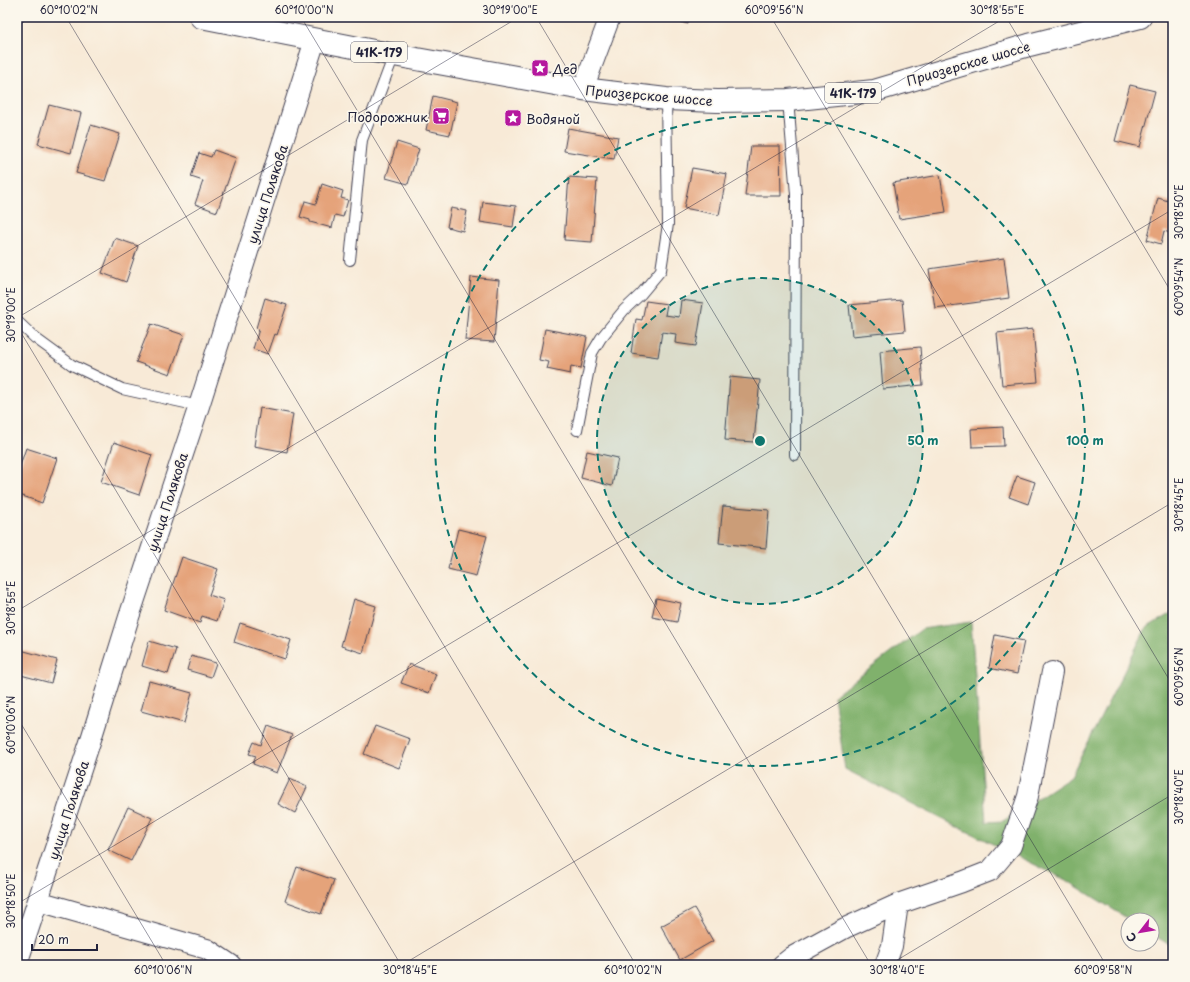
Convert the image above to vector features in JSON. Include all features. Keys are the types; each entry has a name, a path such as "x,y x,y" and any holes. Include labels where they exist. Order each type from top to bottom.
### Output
{"main road":[{"name":"Приозерское шоссе","path":"201,17 242,21 316,40 583,89 666,99 717,101 788,100 874,91 1029,45 1140,17"}],"street":[{"path":"583,89 610,17"},
{"name":"улица Полякова","path":"17,964 199,406 316,40"},
{"path":"782,965 792,957 845,928 898,904 990,871 1010,846 1028,796 1052,672"},
{"path":"38,901 207,949 231,965"},
{"path":"884,965 892,946 898,904"}],"lane":[{"path":"350,260 362,140 394,55"},
{"path":"577,430 592,353 601,338 624,310 641,294 661,270 668,224 666,99"},
{"path":"788,100 796,194 795,455"},
{"path":"17,320 35,338 72,365 122,389 199,406"}],"green space":[{"path":"1173,612 1173,947 1160,939 1160,912 1120,912 1120,914 1068,881 845,769 834,696 922,629 971,622 986,822 1003,821 1071,776 1146,628"}],"building":[{"path":"663,17 690,17 688,24"},
{"path":"1130,85 1155,91 1140,147 1115,141"},
{"name":"Подорожник","path":"433,96 457,102 450,135 426,130"},
{"path":"49,105 81,113 71,153 38,144"},
{"path":"91,125 120,134 105,181 76,173"},
{"path":"568,128 618,137 614,159 564,151"},
{"path":"397,142 419,149 408,184 386,178"},
{"path":"751,146 780,146 781,196 745,196"},
{"path":"214,150 236,158 217,212 195,204 203,181 191,177 199,153 211,157"},
{"path":"692,168 727,174 719,215 684,208"},
{"path":"940,175 946,212 899,219 893,183"},
{"path":"569,177 597,179 592,242 564,240"},
{"path":"322,184 343,191 341,198 348,200 343,217 335,215 332,228 310,222 310,220 300,217 305,201 316,204"},
{"path":"1158,198 1172,202 1169,214 1173,215 1173,234 1164,231 1161,244 1147,240"},
{"path":"483,202 516,206 513,227 480,222"},
{"path":"451,208 467,211 463,231 447,227"},
{"path":"115,238 138,246 126,282 102,273"},
{"path":"1004,258 1009,298 935,308 929,269"},
{"path":"471,277 499,280 494,342 465,340"},
{"path":"265,298 287,305 277,335 275,334 268,354 253,349 259,329 256,328"},
{"path":"681,300 703,303 696,346 675,343 676,334 662,332 658,357 631,353 636,319 642,320 646,301 667,304 665,315 679,317"},
{"path":"902,300 905,331 852,336 849,305"},
{"path":"151,324 184,335 170,374 136,362"},
{"path":"545,329 587,337 581,368 571,366 570,374 547,369 549,362 539,360"},
{"path":"1033,329 1038,382 1002,385 997,333"},
{"path":"920,347 923,385 883,389 880,351"},
{"path":"730,377 760,380 754,442 725,440"},
{"path":"260,408 293,414 287,452 254,446"},
{"path":"1003,427 1004,446 972,447 971,429"},
{"path":"114,442 152,455 139,495 101,482"},
{"path":"26,448 57,458 42,503 17,494 17,474"},
{"path":"587,451 618,458 612,486 581,478"},
{"path":"1017,476 1035,482 1028,504 1009,497"},
{"path":"723,506 769,510 766,548 719,543"},
{"path":"458,529 487,536 476,576 448,569"},
{"path":"182,557 218,569 209,595 224,600 217,621 202,616 200,623 164,610"},
{"path":"656,598 681,603 677,622 652,617"},
{"path":"354,599 376,606 363,653 341,646"},
{"path":"240,623 291,640 285,659 234,642"},
{"path":"995,635 1024,641 1017,674 989,668"},
{"path":"149,641 176,649 168,674 142,666"},
{"path":"17,649 57,660 51,683 17,674"},
{"path":"191,656 216,663 211,677 187,670"},
{"path":"409,664 436,674 429,693 401,683"},
{"path":"149,681 192,693 184,723 141,711"},
{"path":"268,726 292,735 277,773 253,764 256,756 249,754 254,742 261,745"},
{"path":"375,726 410,739 399,768 364,754"},
{"path":"290,779 307,787 295,813 278,804"},
{"path":"128,807 152,818 131,861 108,850"},
{"path":"297,867 334,880 321,914 285,901"},
{"path":"694,908 713,941 680,960 661,926"}],"place":[{"name":"Дед","path":"540,68"},
{"name":"Подорожник","path":"441,116"},
{"name":"Водяной","path":"513,118"}]}
